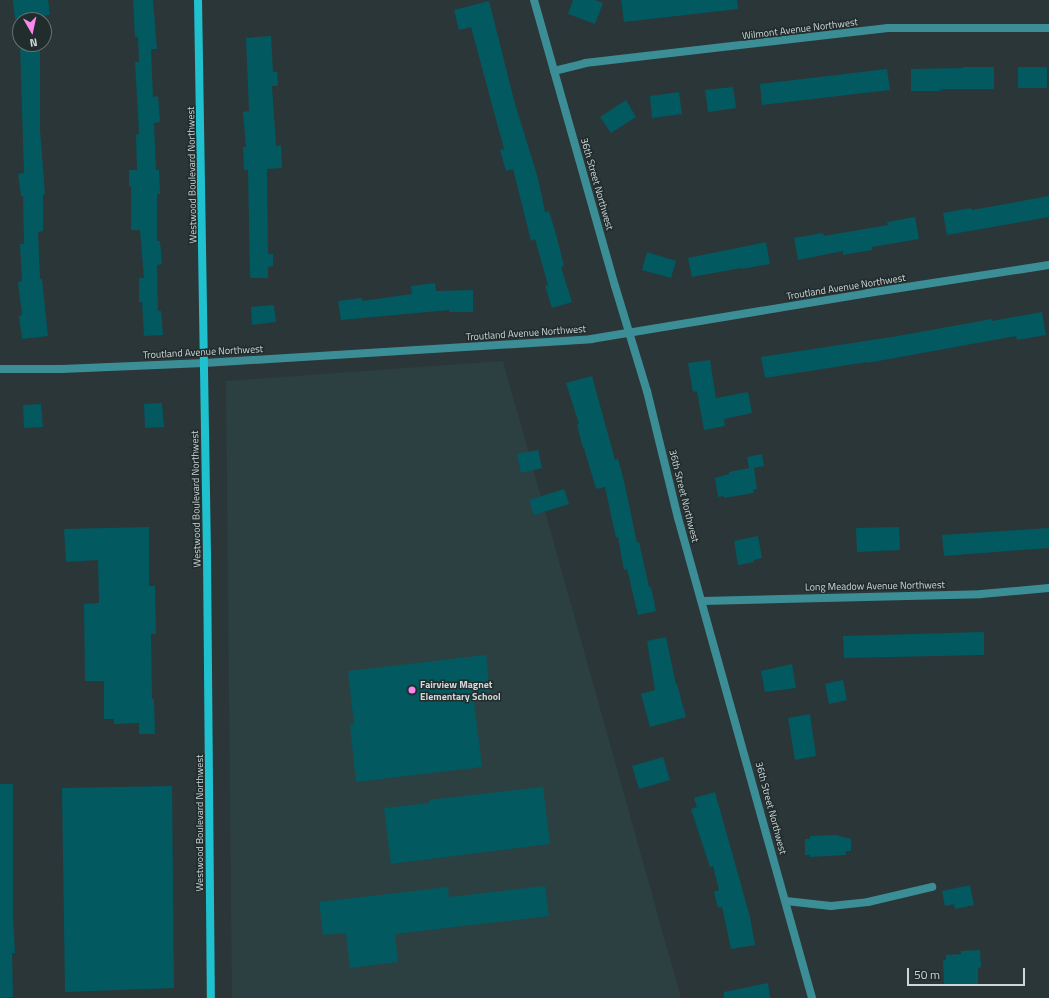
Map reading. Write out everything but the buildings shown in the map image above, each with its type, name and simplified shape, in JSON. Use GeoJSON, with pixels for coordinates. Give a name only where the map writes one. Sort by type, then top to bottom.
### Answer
{"type":"FeatureCollection","features":[{"type":"Feature","properties":{"kind":"street","name":"Westwood Boulevard Northwest"},"geometry":{"type":"LineString","coordinates":[[198,0],[204,363],[211,998]]}},
{"type":"Feature","properties":{"kind":"street","name":"36th Street Northwest"},"geometry":{"type":"LineString","coordinates":[[534,0],[647,391],[678,518],[812,998]]}},
{"type":"Feature","properties":{"kind":"street","name":"Wilmont Avenue Northwest"},"geometry":{"type":"LineString","coordinates":[[554,71],[585,63],[888,28],[1049,28]]}},
{"type":"Feature","properties":{"kind":"street","name":"Troutland Avenue Northwest"},"geometry":{"type":"LineString","coordinates":[[0,369],[62,369],[204,363],[590,339],[860,294],[1049,265]]}},
{"type":"Feature","properties":{"kind":"street","name":"Long Meadow Avenue Northwest"},"geometry":{"type":"LineString","coordinates":[[702,601],[966,594],[1049,588]]}},
{"type":"Feature","properties":{"kind":"street"},"geometry":{"type":"LineString","coordinates":[[786,901],[831,906],[868,902],[932,887]]}},
{"type":"Feature","properties":{"kind":"shaded area","name":"Fairview Magnet Elementary School"},"geometry":{"type":"Polygon","coordinates":[[[503,361],[681,998],[232,998],[226,381],[503,361]]]}},
{"type":"Feature","properties":{"kind":"place","name":"Fairview Magnet Elementary School"},"geometry":{"type":"Point","coordinates":[412,690]}}]}
